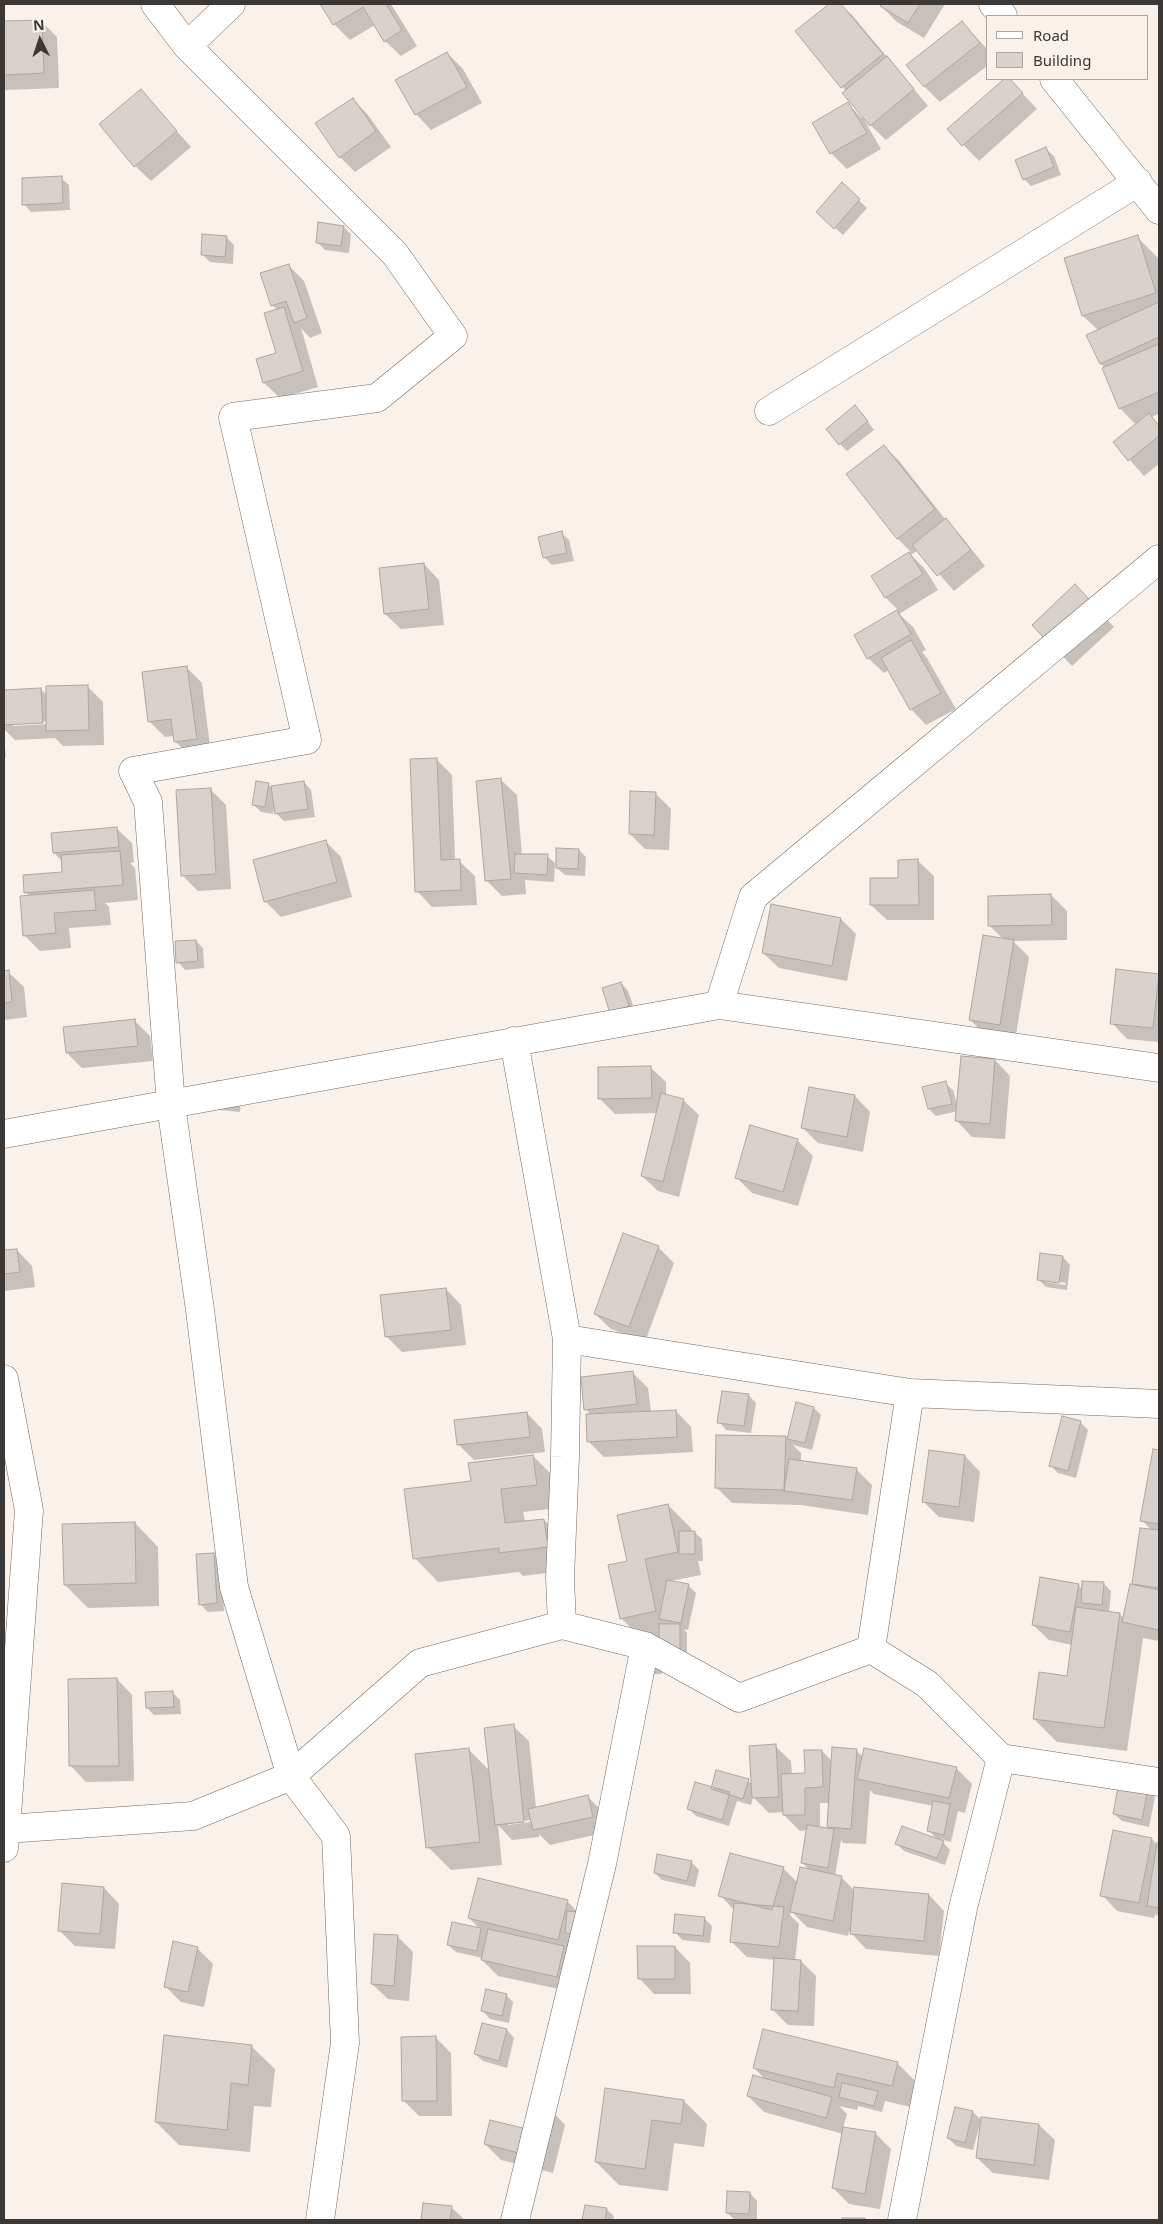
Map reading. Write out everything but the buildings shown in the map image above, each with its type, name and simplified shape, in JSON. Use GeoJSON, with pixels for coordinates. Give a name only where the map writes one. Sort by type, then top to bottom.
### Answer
{"type":"FeatureCollection","features":[{"type":"Feature","properties":{"kind":"street"},"geometry":{"type":"LineString","coordinates":[[155,4],[187,46],[395,254],[453,336],[377,398],[233,417],[307,740],[134,771],[148,802],[171,1105],[200,1310],[234,1587],[291,1776],[336,1836],[345,2043],[320,2220]]}},
{"type":"Feature","properties":{"kind":"street"},"geometry":{"type":"LineString","coordinates":[[187,46],[231,4]]}},
{"type":"Feature","properties":{"kind":"street"},"geometry":{"type":"LineString","coordinates":[[993,4],[1003,15]]}},
{"type":"Feature","properties":{"kind":"street"},"geometry":{"type":"LineString","coordinates":[[1055,80],[1159,210]]}},
{"type":"Feature","properties":{"kind":"street"},"geometry":{"type":"LineString","coordinates":[[769,411],[1138,182]]}},
{"type":"Feature","properties":{"kind":"street"},"geometry":{"type":"LineString","coordinates":[[719,1005],[753,898],[1159,559]]}},
{"type":"Feature","properties":{"kind":"street"},"geometry":{"type":"LineString","coordinates":[[4,1134],[719,1005],[1159,1068]]}},
{"type":"Feature","properties":{"kind":"street"},"geometry":{"type":"LineString","coordinates":[[514,1041],[567,1339],[560,1578],[562,1625]]}},
{"type":"Feature","properties":{"kind":"street"},"geometry":{"type":"LineString","coordinates":[[567,1339],[910,1393],[1159,1404]]}},
{"type":"Feature","properties":{"kind":"street"},"geometry":{"type":"LineString","coordinates":[[4,1379],[29,1510],[5,1838],[192,1816],[291,1776],[420,1663],[562,1625],[646,1646],[739,1698],[870,1649]]}},
{"type":"Feature","properties":{"kind":"street"},"geometry":{"type":"LineString","coordinates":[[870,1649],[910,1393]]}},
{"type":"Feature","properties":{"kind":"street"},"geometry":{"type":"LineString","coordinates":[[515,2220],[602,1864],[646,1646]]}},
{"type":"Feature","properties":{"kind":"street"},"geometry":{"type":"LineString","coordinates":[[870,1649],[927,1684],[1002,1758],[1159,1782]]}},
{"type":"Feature","properties":{"kind":"street"},"geometry":{"type":"LineString","coordinates":[[902,2220],[963,1908],[1002,1758]]}}]}
